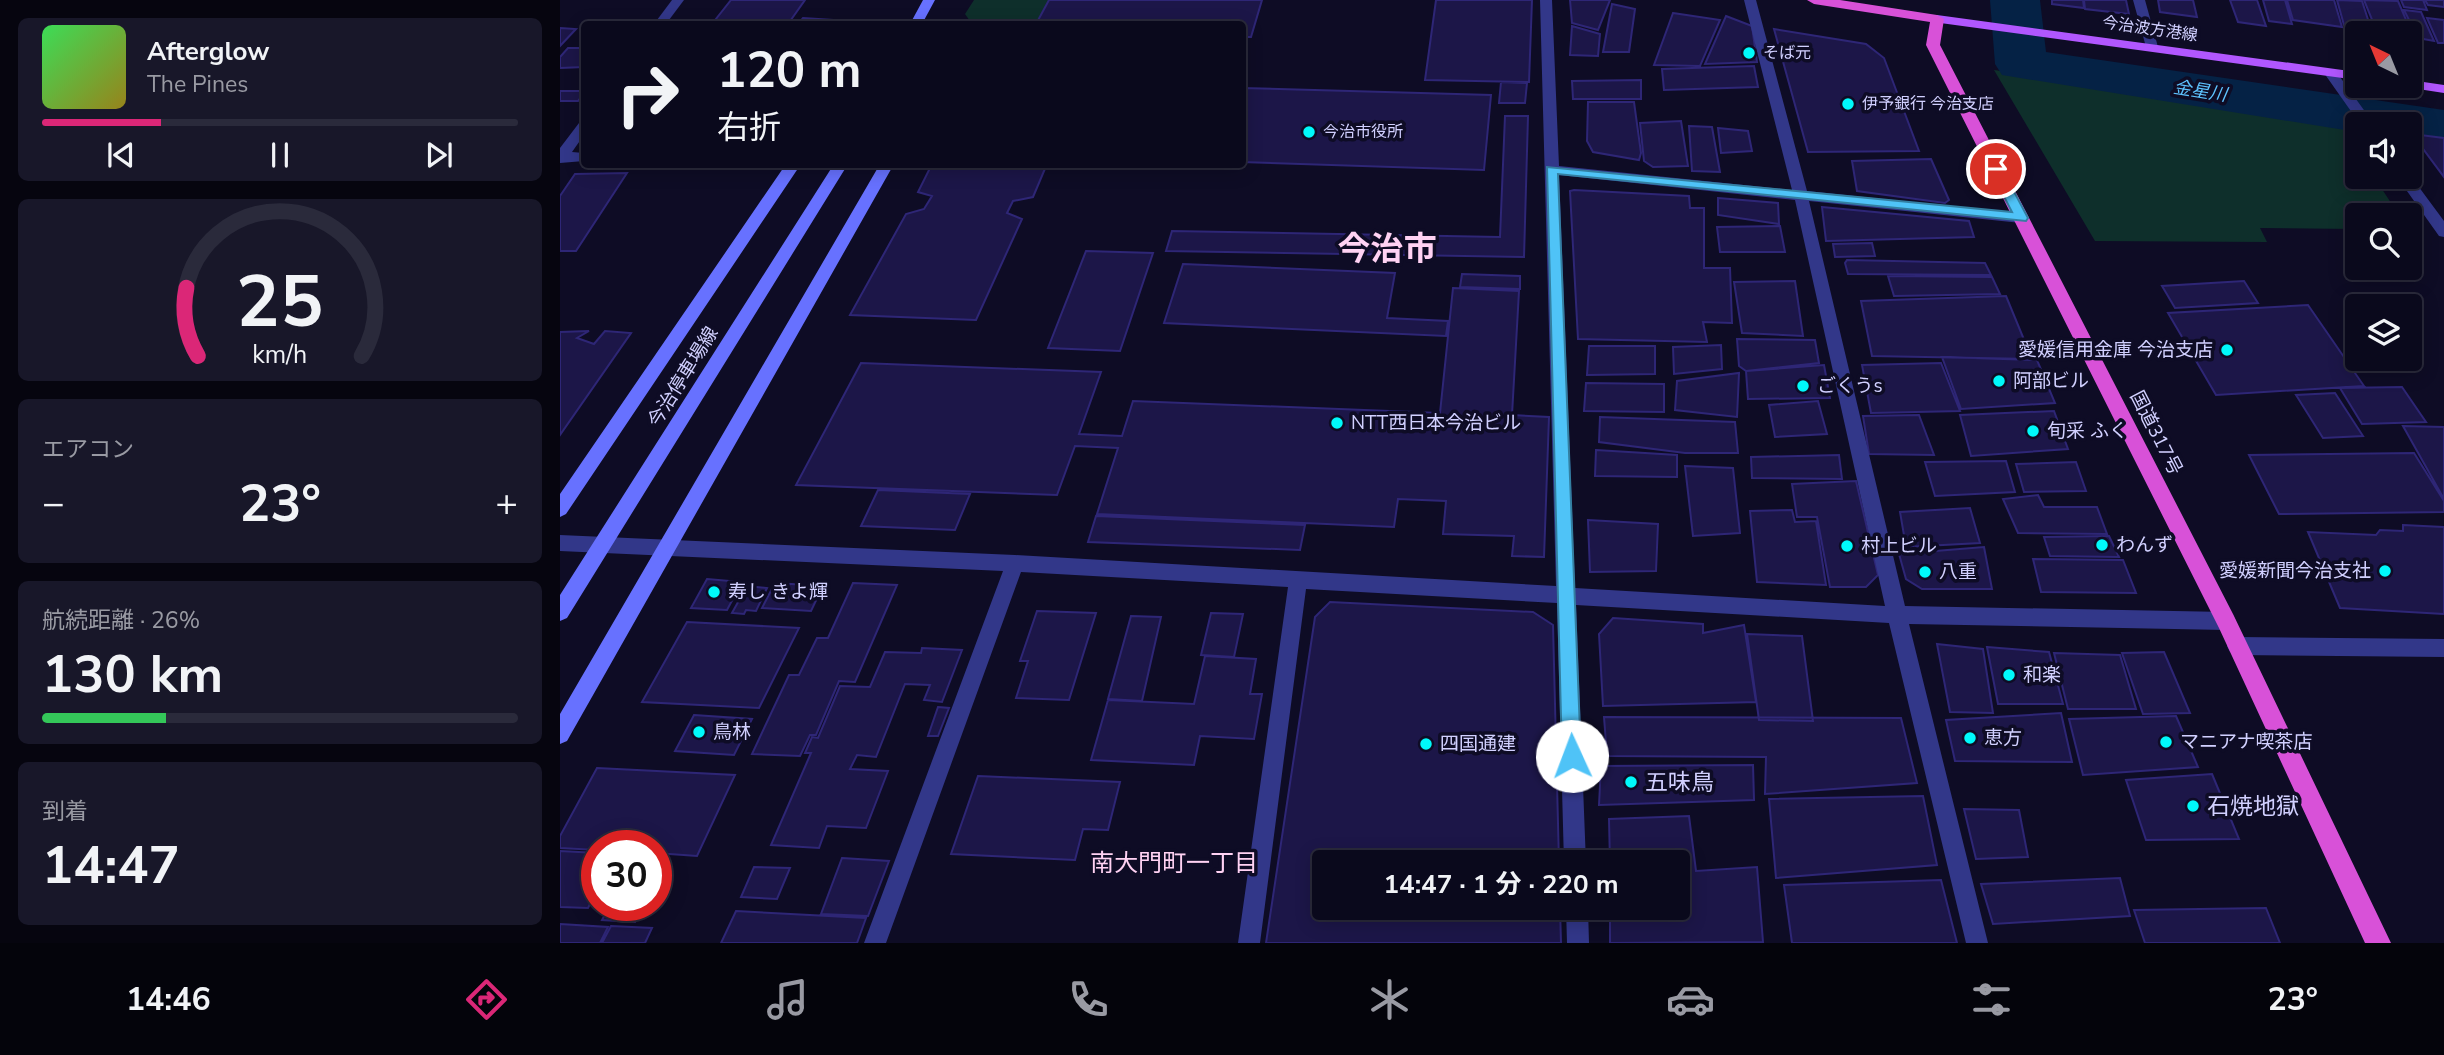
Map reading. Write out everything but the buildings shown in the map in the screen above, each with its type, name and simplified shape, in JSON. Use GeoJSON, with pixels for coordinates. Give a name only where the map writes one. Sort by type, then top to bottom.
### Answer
{"type":"FeatureCollection","features":[{"type":"Feature","properties":{"kind":"highway"},"geometry":{"type":"LineString","coordinates":[[1814,0],[1937,19]]}},
{"type":"Feature","properties":{"kind":"highway","name":"国道317号"},"geometry":{"type":"LineString","coordinates":[[1937,19],[1933,45],[2226,621],[2378,943]]}},
{"type":"Feature","properties":{"kind":"main road"},"geometry":{"type":"LineString","coordinates":[[918,21],[929,0]]}},
{"type":"Feature","properties":{"kind":"main road","name":"今治波方港線"},"geometry":{"type":"LineString","coordinates":[[1937,19],[2345,75]]}},
{"type":"Feature","properties":{"kind":"main road"},"geometry":{"type":"LineString","coordinates":[[2422,86],[2444,89]]}},
{"type":"Feature","properties":{"kind":"main road"},"geometry":{"type":"LineString","coordinates":[[560,509],[791,168]]}},
{"type":"Feature","properties":{"kind":"main road","name":"今治停車場線"},"geometry":{"type":"LineString","coordinates":[[560,612],[838,168]]}},
{"type":"Feature","properties":{"kind":"main road"},"geometry":{"type":"LineString","coordinates":[[560,734],[885,168]]}},
{"type":"Feature","properties":{"kind":"street"},"geometry":{"type":"LineString","coordinates":[[662,21],[678,0]]}},
{"type":"Feature","properties":{"kind":"street"},"geometry":{"type":"LineString","coordinates":[[1546,0],[1575,850]]}},
{"type":"Feature","properties":{"kind":"street"},"geometry":{"type":"LineString","coordinates":[[1750,0],[1801,196],[1897,615],[1977,943]]}},
{"type":"Feature","properties":{"kind":"street"},"geometry":{"type":"LineString","coordinates":[[2139,0],[2151,47]]}},
{"type":"Feature","properties":{"kind":"street"},"geometry":{"type":"LineString","coordinates":[[2330,73],[2358,112]]}},
{"type":"Feature","properties":{"kind":"street"},"geometry":{"type":"LineString","coordinates":[[561,157],[581,130]]}},
{"type":"Feature","properties":{"kind":"street"},"geometry":{"type":"LineString","coordinates":[[561,157],[581,157]]}},
{"type":"Feature","properties":{"kind":"street"},"geometry":{"type":"LineString","coordinates":[[1551,170],[2021,218]]}},
{"type":"Feature","properties":{"kind":"street"},"geometry":{"type":"LineString","coordinates":[[2413,189],[2444,232]]}},
{"type":"Feature","properties":{"kind":"street"},"geometry":{"type":"LineString","coordinates":[[560,543],[1015,563],[1897,615],[2226,621]]}},
{"type":"Feature","properties":{"kind":"street"},"geometry":{"type":"LineString","coordinates":[[874,943],[1015,563]]}},
{"type":"Feature","properties":{"kind":"street"},"geometry":{"type":"LineString","coordinates":[[1250,943],[1298,580]]}},
{"type":"Feature","properties":{"kind":"street"},"geometry":{"type":"LineString","coordinates":[[2237,646],[2444,648]]}},
{"type":"Feature","properties":{"kind":"street"},"geometry":{"type":"LineString","coordinates":[[1577,920],[1578,943]]}},
{"type":"Feature","properties":{"kind":"green space"},"geometry":{"type":"Polygon","coordinates":[[[974,0],[1063,0],[1052,21],[970,21],[965,14],[974,0]]]}},
{"type":"Feature","properties":{"kind":"green space"},"geometry":{"type":"Polygon","coordinates":[[[1994,70],[2337,119],[2345,131],[2345,189],[2382,189],[2391,203],[2345,203],[2345,229],[2260,228],[2267,242],[2095,241],[1994,70]]]}},
{"type":"Feature","properties":{"kind":"waterway","name":"金星川"},"geometry":{"type":"LineString","coordinates":[[2015,0],[2021,64],[2444,128]]}},
{"type":"Feature","properties":{"kind":"place","name":"そば元"},"geometry":{"type":"Point","coordinates":[1749,53]}},
{"type":"Feature","properties":{"kind":"place","name":"伊予銀行 今治支店"},"geometry":{"type":"Point","coordinates":[1848,104]}},
{"type":"Feature","properties":{"kind":"place","name":"今治市役所"},"geometry":{"type":"Point","coordinates":[1309,132]}},
{"type":"Feature","properties":{"kind":"place","name":"愛媛信用金庫 今治支店"},"geometry":{"type":"Point","coordinates":[2227,350]}},
{"type":"Feature","properties":{"kind":"place","name":"阿部ビル"},"geometry":{"type":"Point","coordinates":[1999,381]}},
{"type":"Feature","properties":{"kind":"place","name":"ごくうs"},"geometry":{"type":"Point","coordinates":[1803,386]}},
{"type":"Feature","properties":{"kind":"place","name":"NTT西日本今治ビル"},"geometry":{"type":"Point","coordinates":[1337,423]}},
{"type":"Feature","properties":{"kind":"place","name":"旬采 ふく"},"geometry":{"type":"Point","coordinates":[2033,431]}},
{"type":"Feature","properties":{"kind":"place","name":"わんず"},"geometry":{"type":"Point","coordinates":[2102,545]}},
{"type":"Feature","properties":{"kind":"place","name":"村上ビル"},"geometry":{"type":"Point","coordinates":[1847,546]}},
{"type":"Feature","properties":{"kind":"place","name":"愛媛新聞今治支社"},"geometry":{"type":"Point","coordinates":[2385,571]}},
{"type":"Feature","properties":{"kind":"place","name":"八重"},"geometry":{"type":"Point","coordinates":[1925,572]}},
{"type":"Feature","properties":{"kind":"place","name":"寿し きよ輝"},"geometry":{"type":"Point","coordinates":[714,592]}},
{"type":"Feature","properties":{"kind":"place","name":"和楽"},"geometry":{"type":"Point","coordinates":[2009,675]}},
{"type":"Feature","properties":{"kind":"place","name":"鳥林"},"geometry":{"type":"Point","coordinates":[699,732]}},
{"type":"Feature","properties":{"kind":"place","name":"恵方"},"geometry":{"type":"Point","coordinates":[1970,738]}},
{"type":"Feature","properties":{"kind":"place","name":"マニアナ喫茶店"},"geometry":{"type":"Point","coordinates":[2166,742]}},
{"type":"Feature","properties":{"kind":"place","name":"四国通建"},"geometry":{"type":"Point","coordinates":[1426,744]}},
{"type":"Feature","properties":{"kind":"place","name":"五味鳥"},"geometry":{"type":"Point","coordinates":[1631,782]}},
{"type":"Feature","properties":{"kind":"place","name":"石焼地獄"},"geometry":{"type":"Point","coordinates":[2193,806]}},
{"type":"Feature","properties":{"kind":"district","name":"今治市"},"geometry":{"type":"Point","coordinates":[1387,249]}},
{"type":"Feature","properties":{"kind":"district","name":"南大門町一丁目"},"geometry":{"type":"Point","coordinates":[1174,863]}},
{"type":"Feature","properties":{"kind":"route"},"geometry":{"type":"LineString","coordinates":[[1572,756],[1551,170],[2021,218],[1996,169]]}}]}
